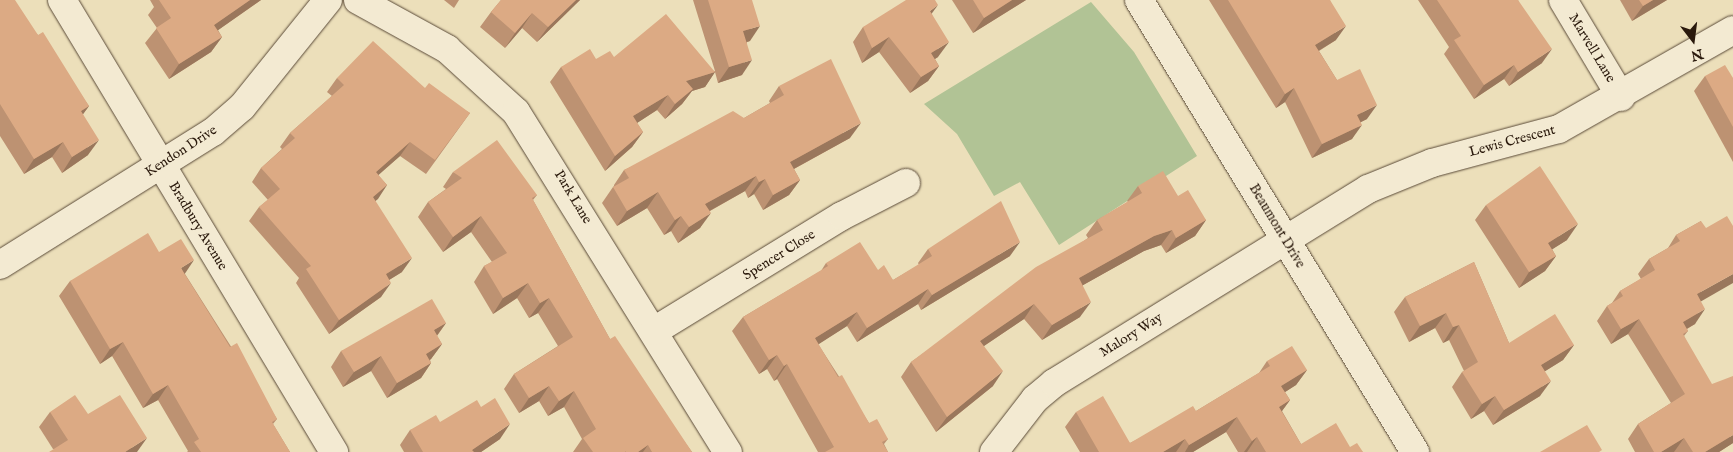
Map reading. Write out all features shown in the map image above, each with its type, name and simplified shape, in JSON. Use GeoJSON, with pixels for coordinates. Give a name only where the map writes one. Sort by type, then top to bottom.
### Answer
{"type":"FeatureCollection","features":[{"type":"Feature","properties":{"kind":"street","name":"Bradbury Avenue"},"geometry":{"type":"LineString","coordinates":[[62,0],[334,452]]}},
{"type":"Feature","properties":{"kind":"street","name":"Kendon Drive"},"geometry":{"type":"LineString","coordinates":[[0,265],[213,132],[242,107],[328,0]]}},
{"type":"Feature","properties":{"kind":"street","name":"Park Lane"},"geometry":{"type":"LineString","coordinates":[[358,0],[447,49],[516,112],[728,452]]}},
{"type":"Feature","properties":{"kind":"street","name":"Beaumont Drive"},"geometry":{"type":"LineString","coordinates":[[1139,0],[1415,452]]}},
{"type":"Feature","properties":{"kind":"street","name":"Marvell Lane"},"geometry":{"type":"LineString","coordinates":[[1563,0],[1621,97]]}},
{"type":"Feature","properties":{"kind":"street","name":"Lewis Crescent"},"geometry":{"type":"LineString","coordinates":[[1286,240],[1400,174],[1559,129],[1621,97],[1733,30]]}},
{"type":"Feature","properties":{"kind":"street","name":"Spencer Close"},"geometry":{"type":"LineString","coordinates":[[654,331],[906,182]]}},
{"type":"Feature","properties":{"kind":"street","name":"Malory Way"},"geometry":{"type":"LineString","coordinates":[[994,452],[1034,399],[1054,383],[1286,240]]}},
{"type":"Feature","properties":{"kind":"green space"},"geometry":{"type":"Polygon","coordinates":[[[1091,2],[1134,52],[1197,156],[1059,245],[1020,182],[994,196],[957,134],[924,104],[1091,2]]]}},
{"type":"Feature","properties":{"kind":"building"},"geometry":{"type":"Polygon","coordinates":[[[0,0],[15,0],[38,35],[43,32],[89,106],[81,111],[99,140],[72,157],[63,142],[34,159],[0,104],[0,0]]]}},
{"type":"Feature","properties":{"kind":"building"},"geometry":{"type":"Polygon","coordinates":[[[159,0],[250,0],[214,25],[222,37],[179,64],[156,28],[171,18],[159,0]]]}},
{"type":"Feature","properties":{"kind":"building"},"geometry":{"type":"Polygon","coordinates":[[[501,0],[576,0],[548,27],[532,13],[515,33],[491,12],[501,0]]]}},
{"type":"Feature","properties":{"kind":"building"},"geometry":{"type":"Polygon","coordinates":[[[708,0],[752,0],[760,26],[743,31],[752,60],[729,67],[708,0]]]}},
{"type":"Feature","properties":{"kind":"building"},"geometry":{"type":"Polygon","coordinates":[[[906,0],[935,0],[938,5],[930,11],[949,42],[931,53],[939,66],[921,77],[889,37],[872,48],[863,27],[906,0]]]}},
{"type":"Feature","properties":{"kind":"building"},"geometry":{"type":"Polygon","coordinates":[[[973,0],[1012,0],[984,18],[973,0]]]}},
{"type":"Feature","properties":{"kind":"building"},"geometry":{"type":"Polygon","coordinates":[[[1228,0],[1330,0],[1346,26],[1315,45],[1337,80],[1360,69],[1377,105],[1357,115],[1362,125],[1322,144],[1294,88],[1285,94],[1228,0]]]}},
{"type":"Feature","properties":{"kind":"building"},"geometry":{"type":"Polygon","coordinates":[[[1437,0],[1518,0],[1552,49],[1518,72],[1514,65],[1484,85],[1454,40],[1461,36],[1437,0]]]}},
{"type":"Feature","properties":{"kind":"building"},"geometry":{"type":"Polygon","coordinates":[[[1639,0],[1653,0],[1643,6],[1639,0]]]}},
{"type":"Feature","properties":{"kind":"building"},"geometry":{"type":"Polygon","coordinates":[[[666,14],[715,72],[686,81],[693,89],[675,104],[668,95],[633,116],[643,132],[615,156],[561,67],[590,49],[596,59],[610,51],[614,57],[666,14]]]}},
{"type":"Feature","properties":{"kind":"building"},"geometry":{"type":"Polygon","coordinates":[[[373,41],[425,88],[429,83],[470,113],[435,160],[410,142],[376,172],[387,185],[373,197],[412,258],[386,274],[391,283],[339,320],[306,269],[311,266],[259,207],[280,189],[261,168],[295,138],[290,133],[344,85],[337,78],[373,41]]]}},
{"type":"Feature","properties":{"kind":"building"},"geometry":{"type":"Polygon","coordinates":[[[831,59],[861,123],[790,162],[800,180],[773,195],[765,179],[759,182],[756,176],[705,204],[711,213],[689,227],[681,216],[675,220],[658,192],[627,211],[613,187],[629,178],[624,170],[733,111],[744,118],[784,95],[779,86],[831,59]]]}},
{"type":"Feature","properties":{"kind":"building"},"geometry":{"type":"Polygon","coordinates":[[[1725,65],[1733,78],[1733,127],[1705,76],[1725,65]]]}},
{"type":"Feature","properties":{"kind":"building"},"geometry":{"type":"Polygon","coordinates":[[[497,140],[537,195],[532,198],[610,339],[615,336],[692,452],[652,452],[648,445],[638,452],[593,452],[583,438],[596,429],[574,391],[559,401],[549,386],[529,398],[514,374],[573,337],[549,298],[540,303],[528,283],[503,298],[484,266],[507,253],[481,216],[453,237],[428,202],[462,178],[453,172],[497,140]]]}},
{"type":"Feature","properties":{"kind":"building"},"geometry":{"type":"Polygon","coordinates":[[[1540,166],[1578,224],[1548,243],[1556,256],[1529,272],[1486,205],[1540,166]]]}},
{"type":"Feature","properties":{"kind":"building"},"geometry":{"type":"Polygon","coordinates":[[[1163,171],[1178,196],[1188,190],[1206,220],[1176,238],[1172,230],[1154,236],[1079,278],[1091,302],[1052,325],[1034,304],[980,341],[1003,371],[947,417],[911,362],[1036,267],[1103,230],[1097,220],[1142,193],[1138,186],[1163,171]]]}},
{"type":"Feature","properties":{"kind":"building"},"geometry":{"type":"Polygon","coordinates":[[[1001,201],[1020,242],[932,295],[928,289],[867,328],[857,312],[815,338],[838,377],[842,375],[869,423],[877,419],[888,439],[882,442],[888,452],[825,452],[834,447],[787,364],[784,366],[777,355],[769,360],[743,317],[828,266],[826,263],[860,242],[878,270],[884,265],[893,280],[932,256],[928,249],[1001,201]]]}},
{"type":"Feature","properties":{"kind":"building"},"geometry":{"type":"Polygon","coordinates":[[[1727,216],[1733,226],[1733,274],[1697,294],[1705,309],[1683,322],[1688,331],[1683,334],[1712,384],[1733,376],[1733,435],[1705,452],[1693,452],[1684,438],[1661,452],[1654,452],[1638,424],[1685,394],[1639,319],[1621,329],[1607,306],[1623,296],[1620,291],[1655,270],[1649,259],[1680,241],[1676,235],[1701,221],[1706,228],[1727,216]]]}},
{"type":"Feature","properties":{"kind":"building"},"geometry":{"type":"Polygon","coordinates":[[[148,233],[159,252],[181,239],[194,260],[181,268],[230,347],[237,343],[277,419],[272,422],[290,452],[201,452],[194,442],[199,439],[168,385],[153,394],[123,342],[110,349],[70,281],[148,233]]]}},
{"type":"Feature","properties":{"kind":"building"},"geometry":{"type":"Polygon","coordinates":[[[1474,262],[1509,343],[1555,314],[1574,345],[1541,365],[1551,381],[1504,410],[1495,396],[1482,404],[1462,372],[1478,362],[1459,325],[1453,327],[1446,313],[1420,326],[1405,297],[1474,262]]]}},
{"type":"Feature","properties":{"kind":"building"},"geometry":{"type":"Polygon","coordinates":[[[432,299],[446,323],[434,330],[442,344],[426,354],[431,363],[397,383],[381,356],[354,372],[341,351],[432,299]]]}},
{"type":"Feature","properties":{"kind":"building"},"geometry":{"type":"Polygon","coordinates":[[[1292,346],[1307,370],[1281,386],[1290,400],[1279,407],[1301,444],[1336,423],[1350,447],[1357,443],[1363,452],[1266,452],[1257,437],[1252,441],[1237,417],[1189,445],[1185,439],[1163,452],[1099,452],[1076,412],[1103,396],[1130,443],[1193,406],[1196,411],[1270,366],[1267,361],[1292,346]]]}},
{"type":"Feature","properties":{"kind":"building"},"geometry":{"type":"Polygon","coordinates":[[[75,395],[88,414],[120,395],[147,438],[125,452],[49,452],[68,440],[50,412],[75,395]]]}},
{"type":"Feature","properties":{"kind":"building"},"geometry":{"type":"Polygon","coordinates":[[[495,398],[510,424],[472,450],[474,452],[423,452],[410,430],[436,415],[440,422],[477,400],[481,407],[495,398]]]}},
{"type":"Feature","properties":{"kind":"building"},"geometry":{"type":"Polygon","coordinates":[[[1587,425],[1602,450],[1599,452],[1540,452],[1587,425]]]}}]}
